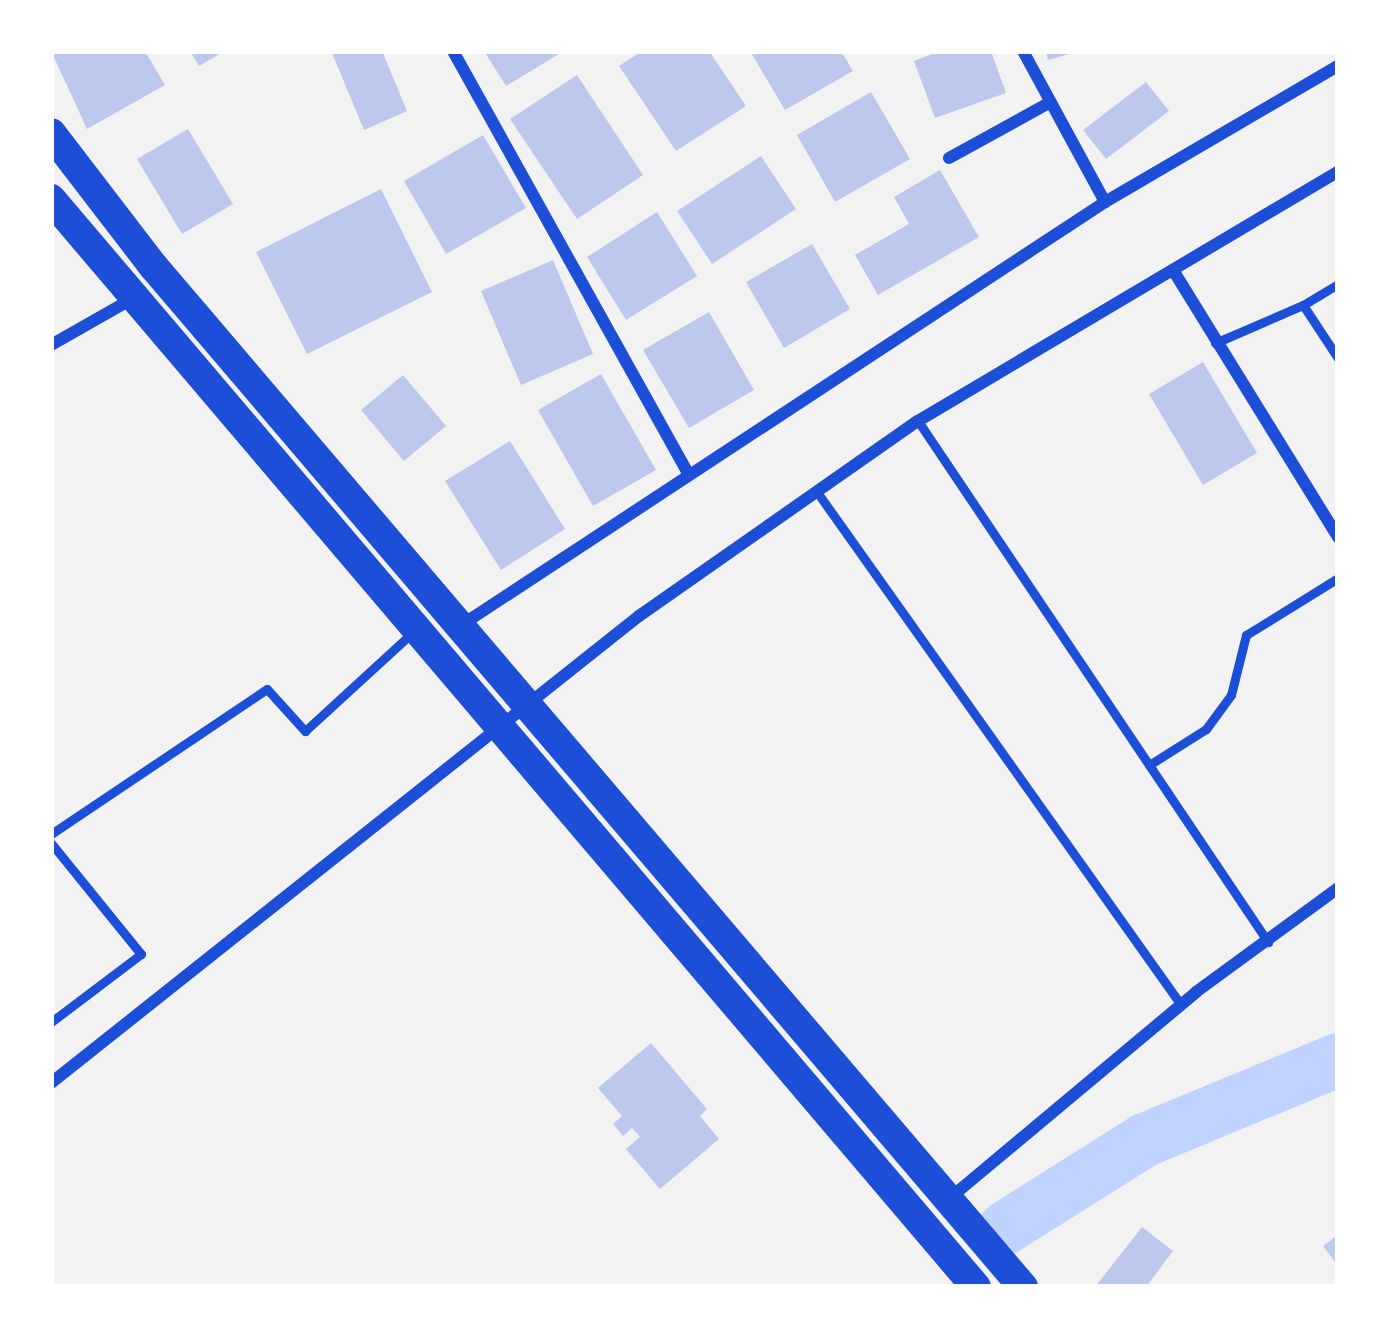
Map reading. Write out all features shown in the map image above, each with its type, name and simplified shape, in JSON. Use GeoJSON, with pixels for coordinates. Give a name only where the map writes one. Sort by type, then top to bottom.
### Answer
{"type":"FeatureCollection","features":[{"type":"Feature","properties":{"kind":"highway"},"geometry":{"type":"LineString","coordinates":[[51,133],[154,267],[1023,1287]]}},
{"type":"Feature","properties":{"kind":"highway"},"geometry":{"type":"LineString","coordinates":[[51,199],[976,1287]]}},
{"type":"Feature","properties":{"kind":"highway"},"geometry":{"type":"LineString","coordinates":[[747,1019],[776,998]]}},
{"type":"Feature","properties":{"kind":"highway"},"geometry":{"type":"LineString","coordinates":[[850,1139],[879,1118]]}},
{"type":"Feature","properties":{"kind":"street"},"geometry":{"type":"LineString","coordinates":[[453,51],[687,471]]}},
{"type":"Feature","properties":{"kind":"street"},"geometry":{"type":"LineString","coordinates":[[1023,51],[1105,202]]}},
{"type":"Feature","properties":{"kind":"street"},"geometry":{"type":"LineString","coordinates":[[460,626],[687,471],[1105,202],[1338,66]]}},
{"type":"Feature","properties":{"kind":"street"},"geometry":{"type":"LineString","coordinates":[[949,158],[1051,102]]}},
{"type":"Feature","properties":{"kind":"street"},"geometry":{"type":"LineString","coordinates":[[51,1083],[524,704],[817,492],[918,421],[1338,172]]}},
{"type":"Feature","properties":{"kind":"street"},"geometry":{"type":"LineString","coordinates":[[1173,270],[1338,537]]}},
{"type":"Feature","properties":{"kind":"street"},"geometry":{"type":"LineString","coordinates":[[51,345],[133,298]]}},
{"type":"Feature","properties":{"kind":"street"},"geometry":{"type":"LineString","coordinates":[[949,1199],[1181,1005],[1338,888]]}},
{"type":"Feature","properties":{"kind":"lane"},"geometry":{"type":"LineString","coordinates":[[1215,343],[1303,305],[1338,284]]}},
{"type":"Feature","properties":{"kind":"lane"},"geometry":{"type":"LineString","coordinates":[[1303,305],[1338,358]]}},
{"type":"Feature","properties":{"kind":"lane"},"geometry":{"type":"LineString","coordinates":[[918,421],[1268,941]]}},
{"type":"Feature","properties":{"kind":"lane"},"geometry":{"type":"LineString","coordinates":[[817,492],[1181,1005]]}},
{"type":"Feature","properties":{"kind":"lane"},"geometry":{"type":"LineString","coordinates":[[1149,765],[1206,729],[1232,695],[1246,634],[1338,578]]}},
{"type":"Feature","properties":{"kind":"lane"},"geometry":{"type":"LineString","coordinates":[[51,1022],[141,954],[51,839],[267,688],[305,730],[415,630]]}},
{"type":"Feature","properties":{"kind":"building"},"geometry":{"type":"Polygon","coordinates":[[[51,51],[145,51],[165,85],[87,129],[51,51]]]}},
{"type":"Feature","properties":{"kind":"building"},"geometry":{"type":"Polygon","coordinates":[[[190,51],[225,51],[199,66],[190,51]]]}},
{"type":"Feature","properties":{"kind":"building"},"geometry":{"type":"Polygon","coordinates":[[[382,51],[407,111],[364,130],[332,53],[382,51]]]}},
{"type":"Feature","properties":{"kind":"building"},"geometry":{"type":"Polygon","coordinates":[[[484,51],[564,51],[506,86],[484,51]]]}},
{"type":"Feature","properties":{"kind":"building"},"geometry":{"type":"Polygon","coordinates":[[[642,51],[709,51],[746,106],[676,151],[619,66],[642,51]]]}},
{"type":"Feature","properties":{"kind":"building"},"geometry":{"type":"Polygon","coordinates":[[[750,51],[841,51],[853,71],[785,110],[750,51]]]}},
{"type":"Feature","properties":{"kind":"building"},"geometry":{"type":"Polygon","coordinates":[[[940,51],[991,51],[1006,93],[935,118],[914,61],[940,51]]]}},
{"type":"Feature","properties":{"kind":"building"},"geometry":{"type":"Polygon","coordinates":[[[1046,51],[1076,51],[1076,52],[1048,60],[1046,51]]]}},
{"type":"Feature","properties":{"kind":"building"},"geometry":{"type":"Polygon","coordinates":[[[577,75],[643,175],[577,219],[510,119],[577,75]]]}},
{"type":"Feature","properties":{"kind":"building"},"geometry":{"type":"Polygon","coordinates":[[[1146,82],[1169,111],[1106,159],[1083,130],[1146,82]]]}},
{"type":"Feature","properties":{"kind":"building"},"geometry":{"type":"Polygon","coordinates":[[[871,92],[910,159],[835,202],[797,135],[871,92]]]}},
{"type":"Feature","properties":{"kind":"building"},"geometry":{"type":"Polygon","coordinates":[[[188,129],[233,204],[182,234],[137,159],[188,129]]]}},
{"type":"Feature","properties":{"kind":"building"},"geometry":{"type":"Polygon","coordinates":[[[483,135],[526,208],[446,254],[404,181],[483,135]]]}},
{"type":"Feature","properties":{"kind":"building"},"geometry":{"type":"Polygon","coordinates":[[[761,156],[796,209],[712,264],[677,211],[761,156]]]}},
{"type":"Feature","properties":{"kind":"building"},"geometry":{"type":"Polygon","coordinates":[[[940,170],[979,237],[878,295],[855,255],[909,224],[894,197],[940,170]]]}},
{"type":"Feature","properties":{"kind":"building"},"geometry":{"type":"Polygon","coordinates":[[[381,189],[432,292],[307,354],[256,252],[381,189]]]}},
{"type":"Feature","properties":{"kind":"building"},"geometry":{"type":"Polygon","coordinates":[[[657,212],[697,276],[626,320],[587,257],[657,212]]]}},
{"type":"Feature","properties":{"kind":"building"},"geometry":{"type":"Polygon","coordinates":[[[812,244],[850,309],[784,348],[746,282],[812,244]]]}},
{"type":"Feature","properties":{"kind":"building"},"geometry":{"type":"Polygon","coordinates":[[[553,260],[593,354],[521,385],[481,291],[553,260]]]}},
{"type":"Feature","properties":{"kind":"building"},"geometry":{"type":"Polygon","coordinates":[[[709,312],[754,390],[689,428],[643,350],[709,312]]]}},
{"type":"Feature","properties":{"kind":"building"},"geometry":{"type":"Polygon","coordinates":[[[1203,362],[1257,453],[1203,485],[1149,394],[1203,362]]]}},
{"type":"Feature","properties":{"kind":"building"},"geometry":{"type":"Polygon","coordinates":[[[601,374],[656,470],[593,506],[538,410],[601,374]]]}},
{"type":"Feature","properties":{"kind":"building"},"geometry":{"type":"Polygon","coordinates":[[[403,375],[446,426],[404,461],[361,410],[403,375]]]}},
{"type":"Feature","properties":{"kind":"building"},"geometry":{"type":"Polygon","coordinates":[[[510,441],[565,529],[501,570],[445,481],[510,441]]]}},
{"type":"Feature","properties":{"kind":"building"},"geometry":{"type":"Polygon","coordinates":[[[651,1043],[707,1109],[700,1116],[719,1139],[660,1189],[626,1149],[640,1137],[632,1128],[623,1136],[613,1124],[622,1116],[598,1088],[651,1043]]]}},
{"type":"Feature","properties":{"kind":"building"},"geometry":{"type":"Polygon","coordinates":[[[1142,1227],[1173,1251],[1146,1287],[1095,1287],[1142,1227]]]}},
{"type":"Feature","properties":{"kind":"building"},"geometry":{"type":"Polygon","coordinates":[[[1338,1235],[1338,1266],[1323,1246],[1338,1235]]]}},
{"type":"Feature","properties":{"kind":"waterway"},"geometry":{"type":"LineString","coordinates":[[1005,1228],[1145,1140],[1338,1060]]}}]}
